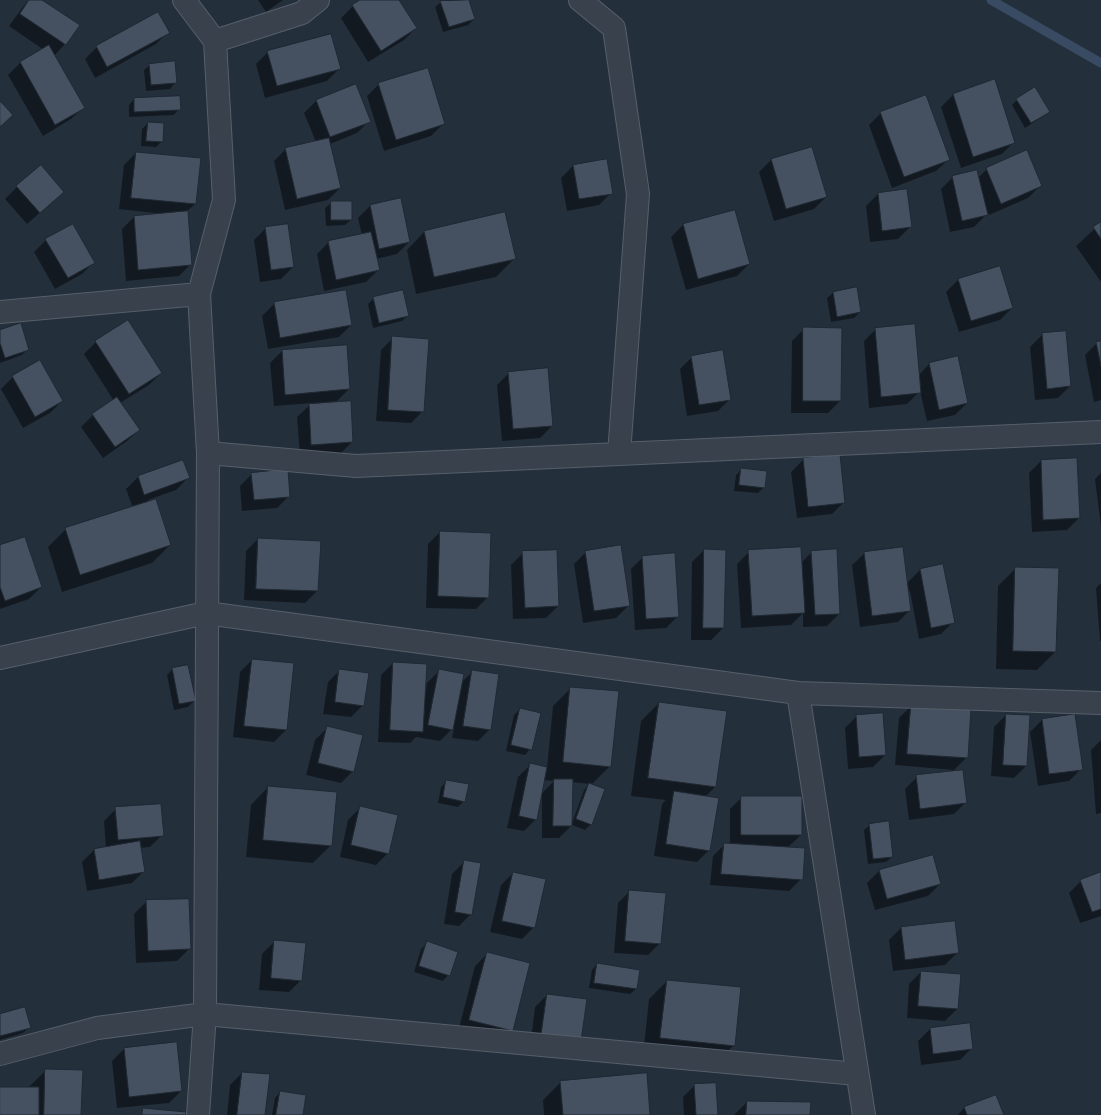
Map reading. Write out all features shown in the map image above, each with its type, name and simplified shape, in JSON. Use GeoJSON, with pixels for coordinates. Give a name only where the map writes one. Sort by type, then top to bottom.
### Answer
{"type":"FeatureCollection","features":[{"type":"Feature","properties":{"kind":"street"},"geometry":{"type":"LineString","coordinates":[[184,0],[214,41],[224,200],[199,294],[208,453],[205,1014],[198,1115]]}},
{"type":"Feature","properties":{"kind":"street"},"geometry":{"type":"LineString","coordinates":[[214,41],[302,13],[318,0]]}},
{"type":"Feature","properties":{"kind":"street"},"geometry":{"type":"LineString","coordinates":[[580,0],[614,28],[638,194],[619,454]]}},
{"type":"Feature","properties":{"kind":"street"},"geometry":{"type":"LineString","coordinates":[[0,312],[199,294]]}},
{"type":"Feature","properties":{"kind":"street"},"geometry":{"type":"LineString","coordinates":[[208,453],[356,466],[1101,432]]}},
{"type":"Feature","properties":{"kind":"street"},"geometry":{"type":"LineString","coordinates":[[0,658],[206,613],[798,693],[1101,703]]}},
{"type":"Feature","properties":{"kind":"street"},"geometry":{"type":"LineString","coordinates":[[798,693],[864,1115]]}},
{"type":"Feature","properties":{"kind":"street"},"geometry":{"type":"LineString","coordinates":[[0,1054],[97,1028],[205,1014],[857,1074]]}},
{"type":"Feature","properties":{"kind":"building"},"geometry":{"type":"Polygon","coordinates":[[[29,0],[42,0],[80,25],[66,45],[20,14],[29,0]]]}},
{"type":"Feature","properties":{"kind":"building"},"geometry":{"type":"Polygon","coordinates":[[[360,0],[399,0],[417,28],[381,51],[352,5],[360,0]]]}},
{"type":"Feature","properties":{"kind":"building"},"geometry":{"type":"Polygon","coordinates":[[[469,0],[475,19],[449,27],[440,1],[469,0]]]}},
{"type":"Feature","properties":{"kind":"building"},"geometry":{"type":"Polygon","coordinates":[[[158,12],[170,33],[107,67],[96,46],[158,12]]]}},
{"type":"Feature","properties":{"kind":"building"},"geometry":{"type":"Polygon","coordinates":[[[331,34],[341,69],[277,86],[267,51],[331,34]]]}},
{"type":"Feature","properties":{"kind":"building"},"geometry":{"type":"Polygon","coordinates":[[[49,45],[85,108],[55,125],[20,62],[49,45]]]}},
{"type":"Feature","properties":{"kind":"building"},"geometry":{"type":"Polygon","coordinates":[[[175,61],[177,83],[151,85],[149,64],[175,61]]]}},
{"type":"Feature","properties":{"kind":"building"},"geometry":{"type":"Polygon","coordinates":[[[428,68],[445,124],[396,140],[378,83],[428,68]]]}},
{"type":"Feature","properties":{"kind":"building"},"geometry":{"type":"Polygon","coordinates":[[[995,79],[1015,143],[973,157],[953,94],[995,79]]]}},
{"type":"Feature","properties":{"kind":"building"},"geometry":{"type":"Polygon","coordinates":[[[356,84],[371,122],[330,137],[316,100],[356,84]]]}},
{"type":"Feature","properties":{"kind":"building"},"geometry":{"type":"Polygon","coordinates":[[[1035,87],[1050,112],[1031,123],[1016,99],[1035,87]]]}},
{"type":"Feature","properties":{"kind":"building"},"geometry":{"type":"Polygon","coordinates":[[[926,95],[950,160],[904,177],[880,112],[926,95]]]}},
{"type":"Feature","properties":{"kind":"building"},"geometry":{"type":"Polygon","coordinates":[[[180,96],[181,110],[134,112],[134,98],[180,96]]]}},
{"type":"Feature","properties":{"kind":"building"},"geometry":{"type":"Polygon","coordinates":[[[0,101],[13,115],[0,127],[0,101]]]}},
{"type":"Feature","properties":{"kind":"building"},"geometry":{"type":"Polygon","coordinates":[[[148,122],[164,123],[163,142],[146,141],[148,122]]]}},
{"type":"Feature","properties":{"kind":"building"},"geometry":{"type":"Polygon","coordinates":[[[329,138],[341,188],[297,199],[285,148],[329,138]]]}},
{"type":"Feature","properties":{"kind":"building"},"geometry":{"type":"Polygon","coordinates":[[[812,147],[827,197],[786,209],[771,159],[812,147]]]}},
{"type":"Feature","properties":{"kind":"building"},"geometry":{"type":"Polygon","coordinates":[[[1027,150],[1042,186],[1001,204],[986,168],[1027,150]]]}},
{"type":"Feature","properties":{"kind":"building"},"geometry":{"type":"Polygon","coordinates":[[[136,152],[201,158],[196,204],[131,198],[136,152]]]}},
{"type":"Feature","properties":{"kind":"building"},"geometry":{"type":"Polygon","coordinates":[[[607,159],[613,194],[579,199],[573,165],[607,159]]]}},
{"type":"Feature","properties":{"kind":"building"},"geometry":{"type":"Polygon","coordinates":[[[41,165],[64,192],[40,213],[16,186],[41,165]]]}},
{"type":"Feature","properties":{"kind":"building"},"geometry":{"type":"Polygon","coordinates":[[[977,170],[988,215],[962,221],[952,176],[977,170]]]}},
{"type":"Feature","properties":{"kind":"building"},"geometry":{"type":"Polygon","coordinates":[[[907,189],[912,227],[882,231],[878,193],[907,189]]]}},
{"type":"Feature","properties":{"kind":"building"},"geometry":{"type":"Polygon","coordinates":[[[401,198],[410,242],[379,249],[370,205],[401,198]]]}},
{"type":"Feature","properties":{"kind":"building"},"geometry":{"type":"Polygon","coordinates":[[[331,201],[352,201],[352,220],[331,220],[331,201]]]}},
{"type":"Feature","properties":{"kind":"building"},"geometry":{"type":"Polygon","coordinates":[[[735,210],[750,264],[698,279],[683,224],[735,210]]]}},
{"type":"Feature","properties":{"kind":"building"},"geometry":{"type":"Polygon","coordinates":[[[188,211],[192,265],[138,270],[134,216],[188,211]]]}},
{"type":"Feature","properties":{"kind":"building"},"geometry":{"type":"Polygon","coordinates":[[[505,212],[516,259],[434,277],[424,231],[505,212]]]}},
{"type":"Feature","properties":{"kind":"building"},"geometry":{"type":"Polygon","coordinates":[[[1101,222],[1101,239],[1093,227],[1101,222]]]}},
{"type":"Feature","properties":{"kind":"building"},"geometry":{"type":"Polygon","coordinates":[[[73,224],[95,263],[68,278],[45,239],[73,224]]]}},
{"type":"Feature","properties":{"kind":"building"},"geometry":{"type":"Polygon","coordinates":[[[288,224],[294,267],[271,270],[265,227],[288,224]]]}},
{"type":"Feature","properties":{"kind":"building"},"geometry":{"type":"Polygon","coordinates":[[[371,232],[380,270],[336,280],[328,241],[371,232]]]}},
{"type":"Feature","properties":{"kind":"building"},"geometry":{"type":"Polygon","coordinates":[[[1000,266],[1013,308],[971,321],[958,279],[1000,266]]]}},
{"type":"Feature","properties":{"kind":"building"},"geometry":{"type":"Polygon","coordinates":[[[857,287],[861,312],[837,317],[833,292],[857,287]]]}},
{"type":"Feature","properties":{"kind":"building"},"geometry":{"type":"Polygon","coordinates":[[[346,290],[352,325],[280,338],[274,302],[346,290]]]}},
{"type":"Feature","properties":{"kind":"building"},"geometry":{"type":"Polygon","coordinates":[[[403,290],[409,316],[379,323],[373,297],[403,290]]]}},
{"type":"Feature","properties":{"kind":"building"},"geometry":{"type":"Polygon","coordinates":[[[128,320],[162,373],[129,394],[95,341],[128,320]]]}},
{"type":"Feature","properties":{"kind":"building"},"geometry":{"type":"Polygon","coordinates":[[[21,323],[29,350],[5,358],[0,343],[0,330],[21,323]]]}},
{"type":"Feature","properties":{"kind":"building"},"geometry":{"type":"Polygon","coordinates":[[[915,324],[921,393],[881,397],[875,328],[915,324]]]}},
{"type":"Feature","properties":{"kind":"building"},"geometry":{"type":"Polygon","coordinates":[[[803,327],[842,328],[841,401],[803,401],[803,327]]]}},
{"type":"Feature","properties":{"kind":"building"},"geometry":{"type":"Polygon","coordinates":[[[1066,331],[1071,386],[1047,389],[1042,333],[1066,331]]]}},
{"type":"Feature","properties":{"kind":"building"},"geometry":{"type":"Polygon","coordinates":[[[392,336],[429,339],[424,412],[388,410],[392,336]]]}},
{"type":"Feature","properties":{"kind":"building"},"geometry":{"type":"Polygon","coordinates":[[[1101,341],[1101,366],[1096,342],[1101,341]]]}},
{"type":"Feature","properties":{"kind":"building"},"geometry":{"type":"Polygon","coordinates":[[[347,345],[350,389],[285,395],[282,350],[347,345]]]}},
{"type":"Feature","properties":{"kind":"building"},"geometry":{"type":"Polygon","coordinates":[[[723,350],[731,400],[699,405],[691,356],[723,350]]]}},
{"type":"Feature","properties":{"kind":"building"},"geometry":{"type":"Polygon","coordinates":[[[958,356],[968,403],[939,410],[929,363],[958,356]]]}},
{"type":"Feature","properties":{"kind":"building"},"geometry":{"type":"Polygon","coordinates":[[[40,360],[63,401],[35,417],[12,376],[40,360]]]}},
{"type":"Feature","properties":{"kind":"building"},"geometry":{"type":"Polygon","coordinates":[[[548,368],[553,426],[513,429],[508,372],[548,368]]]}},
{"type":"Feature","properties":{"kind":"building"},"geometry":{"type":"Polygon","coordinates":[[[117,397],[140,430],[115,447],[92,414],[117,397]]]}},
{"type":"Feature","properties":{"kind":"building"},"geometry":{"type":"Polygon","coordinates":[[[351,401],[353,442],[311,445],[309,404],[351,401]]]}},
{"type":"Feature","properties":{"kind":"building"},"geometry":{"type":"Polygon","coordinates":[[[840,454],[845,503],[808,507],[803,458],[840,454]]]}},
{"type":"Feature","properties":{"kind":"building"},"geometry":{"type":"Polygon","coordinates":[[[1077,458],[1080,518],[1043,520],[1041,460],[1077,458]]]}},
{"type":"Feature","properties":{"kind":"building"},"geometry":{"type":"Polygon","coordinates":[[[183,460],[190,478],[144,495],[138,476],[183,460]]]}},
{"type":"Feature","properties":{"kind":"building"},"geometry":{"type":"Polygon","coordinates":[[[741,468],[767,471],[765,488],[739,485],[741,468]]]}},
{"type":"Feature","properties":{"kind":"building"},"geometry":{"type":"Polygon","coordinates":[[[288,469],[290,497],[254,500],[251,473],[288,469]]]}},
{"type":"Feature","properties":{"kind":"building"},"geometry":{"type":"Polygon","coordinates":[[[156,499],[171,545],[80,575],[65,528],[156,499]]]}},
{"type":"Feature","properties":{"kind":"building"},"geometry":{"type":"Polygon","coordinates":[[[440,531],[491,533],[489,598],[438,596],[440,531]]]}},
{"type":"Feature","properties":{"kind":"building"},"geometry":{"type":"Polygon","coordinates":[[[25,537],[42,587],[5,601],[0,587],[0,545],[25,537]]]}},
{"type":"Feature","properties":{"kind":"building"},"geometry":{"type":"Polygon","coordinates":[[[258,538],[321,541],[318,591],[256,589],[258,538]]]}},
{"type":"Feature","properties":{"kind":"building"},"geometry":{"type":"Polygon","coordinates":[[[621,545],[630,606],[594,611],[585,551],[621,545]]]}},
{"type":"Feature","properties":{"kind":"building"},"geometry":{"type":"Polygon","coordinates":[[[801,547],[805,613],[752,616],[748,550],[801,547]]]}},
{"type":"Feature","properties":{"kind":"building"},"geometry":{"type":"Polygon","coordinates":[[[903,547],[911,611],[872,616],[864,552],[903,547]]]}},
{"type":"Feature","properties":{"kind":"building"},"geometry":{"type":"Polygon","coordinates":[[[704,549],[726,550],[724,628],[703,628],[704,549]]]}},
{"type":"Feature","properties":{"kind":"building"},"geometry":{"type":"Polygon","coordinates":[[[837,549],[840,614],[815,615],[811,551],[837,549]]]}},
{"type":"Feature","properties":{"kind":"building"},"geometry":{"type":"Polygon","coordinates":[[[557,550],[559,606],[525,608],[522,551],[557,550]]]}},
{"type":"Feature","properties":{"kind":"building"},"geometry":{"type":"Polygon","coordinates":[[[675,553],[679,617],[646,619],[642,556],[675,553]]]}},
{"type":"Feature","properties":{"kind":"building"},"geometry":{"type":"Polygon","coordinates":[[[943,564],[955,623],[931,628],[920,569],[943,564]]]}},
{"type":"Feature","properties":{"kind":"building"},"geometry":{"type":"Polygon","coordinates":[[[1015,567],[1059,568],[1056,652],[1013,651],[1015,567]]]}},
{"type":"Feature","properties":{"kind":"building"},"geometry":{"type":"Polygon","coordinates":[[[252,659],[294,663],[287,730],[244,726],[252,659]]]}},
{"type":"Feature","properties":{"kind":"building"},"geometry":{"type":"Polygon","coordinates":[[[393,662],[427,664],[423,732],[390,730],[393,662]]]}},
{"type":"Feature","properties":{"kind":"building"},"geometry":{"type":"Polygon","coordinates":[[[188,665],[196,701],[179,704],[172,668],[188,665]]]}},
{"type":"Feature","properties":{"kind":"building"},"geometry":{"type":"Polygon","coordinates":[[[339,669],[369,673],[364,706],[335,702],[339,669]]]}},
{"type":"Feature","properties":{"kind":"building"},"geometry":{"type":"Polygon","coordinates":[[[439,669],[464,674],[453,730],[428,725],[439,669]]]}},
{"type":"Feature","properties":{"kind":"building"},"geometry":{"type":"Polygon","coordinates":[[[472,670],[499,674],[491,730],[463,726],[472,670]]]}},
{"type":"Feature","properties":{"kind":"building"},"geometry":{"type":"Polygon","coordinates":[[[570,687],[619,691],[611,767],[563,762],[570,687]]]}},
{"type":"Feature","properties":{"kind":"building"},"geometry":{"type":"Polygon","coordinates":[[[659,702],[727,711],[716,787],[648,778],[659,702]]]}},
{"type":"Feature","properties":{"kind":"building"},"geometry":{"type":"Polygon","coordinates":[[[911,705],[971,709],[968,758],[907,754],[911,705]]]}},
{"type":"Feature","properties":{"kind":"building"},"geometry":{"type":"Polygon","coordinates":[[[520,708],[541,713],[532,750],[511,745],[520,708]]]}},
{"type":"Feature","properties":{"kind":"building"},"geometry":{"type":"Polygon","coordinates":[[[883,713],[886,755],[859,757],[856,715],[883,713]]]}},
{"type":"Feature","properties":{"kind":"building"},"geometry":{"type":"Polygon","coordinates":[[[1006,714],[1030,715],[1027,766],[1003,765],[1006,714]]]}},
{"type":"Feature","properties":{"kind":"building"},"geometry":{"type":"Polygon","coordinates":[[[1075,714],[1083,770],[1049,774],[1042,719],[1075,714]]]}},
{"type":"Feature","properties":{"kind":"building"},"geometry":{"type":"Polygon","coordinates":[[[327,726],[363,735],[354,772],[318,763],[327,726]]]}},
{"type":"Feature","properties":{"kind":"building"},"geometry":{"type":"Polygon","coordinates":[[[530,763],[547,767],[537,820],[519,816],[530,763]]]}},
{"type":"Feature","properties":{"kind":"building"},"geometry":{"type":"Polygon","coordinates":[[[963,770],[967,803],[920,809],[916,775],[963,770]]]}},
{"type":"Feature","properties":{"kind":"building"},"geometry":{"type":"Polygon","coordinates":[[[554,779],[573,779],[572,826],[553,826],[554,779]]]}},
{"type":"Feature","properties":{"kind":"building"},"geometry":{"type":"Polygon","coordinates":[[[446,780],[469,784],[465,802],[443,797],[446,780]]]}},
{"type":"Feature","properties":{"kind":"building"},"geometry":{"type":"Polygon","coordinates":[[[589,783],[605,789],[592,825],[576,819],[589,783]]]}},
{"type":"Feature","properties":{"kind":"building"},"geometry":{"type":"Polygon","coordinates":[[[268,786],[337,792],[332,846],[263,840],[268,786]]]}},
{"type":"Feature","properties":{"kind":"building"},"geometry":{"type":"Polygon","coordinates":[[[674,791],[719,798],[710,851],[666,844],[674,791]]]}},
{"type":"Feature","properties":{"kind":"building"},"geometry":{"type":"Polygon","coordinates":[[[741,796],[802,796],[802,835],[741,835],[741,796]]]}},
{"type":"Feature","properties":{"kind":"building"},"geometry":{"type":"Polygon","coordinates":[[[161,804],[164,836],[118,840],[115,807],[161,804]]]}},
{"type":"Feature","properties":{"kind":"building"},"geometry":{"type":"Polygon","coordinates":[[[360,806],[398,815],[389,854],[351,845],[360,806]]]}},
{"type":"Feature","properties":{"kind":"building"},"geometry":{"type":"Polygon","coordinates":[[[889,821],[893,857],[873,859],[869,824],[889,821]]]}},
{"type":"Feature","properties":{"kind":"building"},"geometry":{"type":"Polygon","coordinates":[[[140,841],[145,872],[99,880],[94,849],[140,841]]]}},
{"type":"Feature","properties":{"kind":"building"},"geometry":{"type":"Polygon","coordinates":[[[724,843],[805,848],[803,880],[721,874],[724,843]]]}},
{"type":"Feature","properties":{"kind":"building"},"geometry":{"type":"Polygon","coordinates":[[[933,855],[941,884],[887,899],[879,870],[933,855]]]}},
{"type":"Feature","properties":{"kind":"building"},"geometry":{"type":"Polygon","coordinates":[[[464,860],[481,863],[472,915],[455,912],[464,860]]]}},
{"type":"Feature","properties":{"kind":"building"},"geometry":{"type":"Polygon","coordinates":[[[513,872],[546,879],[535,928],[502,921],[513,872]]]}},
{"type":"Feature","properties":{"kind":"building"},"geometry":{"type":"Polygon","coordinates":[[[1101,872],[1101,909],[1092,912],[1080,880],[1101,872]]]}},
{"type":"Feature","properties":{"kind":"building"},"geometry":{"type":"Polygon","coordinates":[[[629,890],[666,893],[661,944],[625,941],[629,890]]]}},
{"type":"Feature","properties":{"kind":"building"},"geometry":{"type":"Polygon","coordinates":[[[189,899],[191,949],[148,951],[146,900],[189,899]]]}},
{"type":"Feature","properties":{"kind":"building"},"geometry":{"type":"Polygon","coordinates":[[[955,921],[959,953],[905,960],[901,927],[955,921]]]}},
{"type":"Feature","properties":{"kind":"building"},"geometry":{"type":"Polygon","coordinates":[[[274,940],[306,943],[302,981],[271,978],[274,940]]]}},
{"type":"Feature","properties":{"kind":"building"},"geometry":{"type":"Polygon","coordinates":[[[427,941],[458,952],[450,976],[419,966],[427,941]]]}},
{"type":"Feature","properties":{"kind":"building"},"geometry":{"type":"Polygon","coordinates":[[[487,952],[530,963],[513,1031],[469,1020],[487,952]]]}},
{"type":"Feature","properties":{"kind":"building"},"geometry":{"type":"Polygon","coordinates":[[[597,963],[640,970],[637,989],[594,983],[597,963]]]}},
{"type":"Feature","properties":{"kind":"building"},"geometry":{"type":"Polygon","coordinates":[[[921,971],[961,974],[958,1009],[918,1006],[921,971]]]}},
{"type":"Feature","properties":{"kind":"building"},"geometry":{"type":"Polygon","coordinates":[[[667,980],[741,987],[735,1046],[660,1038],[667,980]]]}},
{"type":"Feature","properties":{"kind":"building"},"geometry":{"type":"Polygon","coordinates":[[[547,994],[587,999],[581,1041],[541,1036],[547,994]]]}},
{"type":"Feature","properties":{"kind":"building"},"geometry":{"type":"Polygon","coordinates":[[[25,1007],[31,1028],[0,1036],[0,1014],[25,1007]]]}},
{"type":"Feature","properties":{"kind":"building"},"geometry":{"type":"Polygon","coordinates":[[[970,1023],[973,1049],[933,1054],[930,1028],[970,1023]]]}},
{"type":"Feature","properties":{"kind":"building"},"geometry":{"type":"Polygon","coordinates":[[[177,1042],[182,1091],[129,1097],[124,1048],[177,1042]]]}},
{"type":"Feature","properties":{"kind":"building"},"geometry":{"type":"Polygon","coordinates":[[[45,1069],[83,1070],[81,1115],[44,1115],[45,1069]]]}},
{"type":"Feature","properties":{"kind":"building"},"geometry":{"type":"Polygon","coordinates":[[[242,1072],[270,1074],[265,1115],[237,1115],[242,1072]]]}},
{"type":"Feature","properties":{"kind":"building"},"geometry":{"type":"Polygon","coordinates":[[[647,1073],[650,1115],[563,1115],[560,1081],[647,1073]]]}},
{"type":"Feature","properties":{"kind":"building"},"geometry":{"type":"Polygon","coordinates":[[[716,1083],[718,1115],[696,1115],[694,1084],[716,1083]]]}},
{"type":"Feature","properties":{"kind":"building"},"geometry":{"type":"Polygon","coordinates":[[[0,1087],[39,1087],[39,1115],[0,1115],[0,1087]]]}},
{"type":"Feature","properties":{"kind":"building"},"geometry":{"type":"Polygon","coordinates":[[[280,1091],[306,1095],[303,1115],[276,1115],[280,1091]]]}},
{"type":"Feature","properties":{"kind":"building"},"geometry":{"type":"Polygon","coordinates":[[[996,1095],[1004,1115],[967,1115],[964,1107],[996,1095]]]}},
{"type":"Feature","properties":{"kind":"building"},"geometry":{"type":"Polygon","coordinates":[[[747,1101],[811,1102],[810,1115],[746,1115],[747,1101]]]}},
{"type":"Feature","properties":{"kind":"building"},"geometry":{"type":"Polygon","coordinates":[[[143,1108],[186,1112],[186,1115],[142,1115],[143,1108]]]}},
{"type":"Feature","properties":{"kind":"waterway"},"geometry":{"type":"LineString","coordinates":[[991,0],[1101,63]]}}]}
